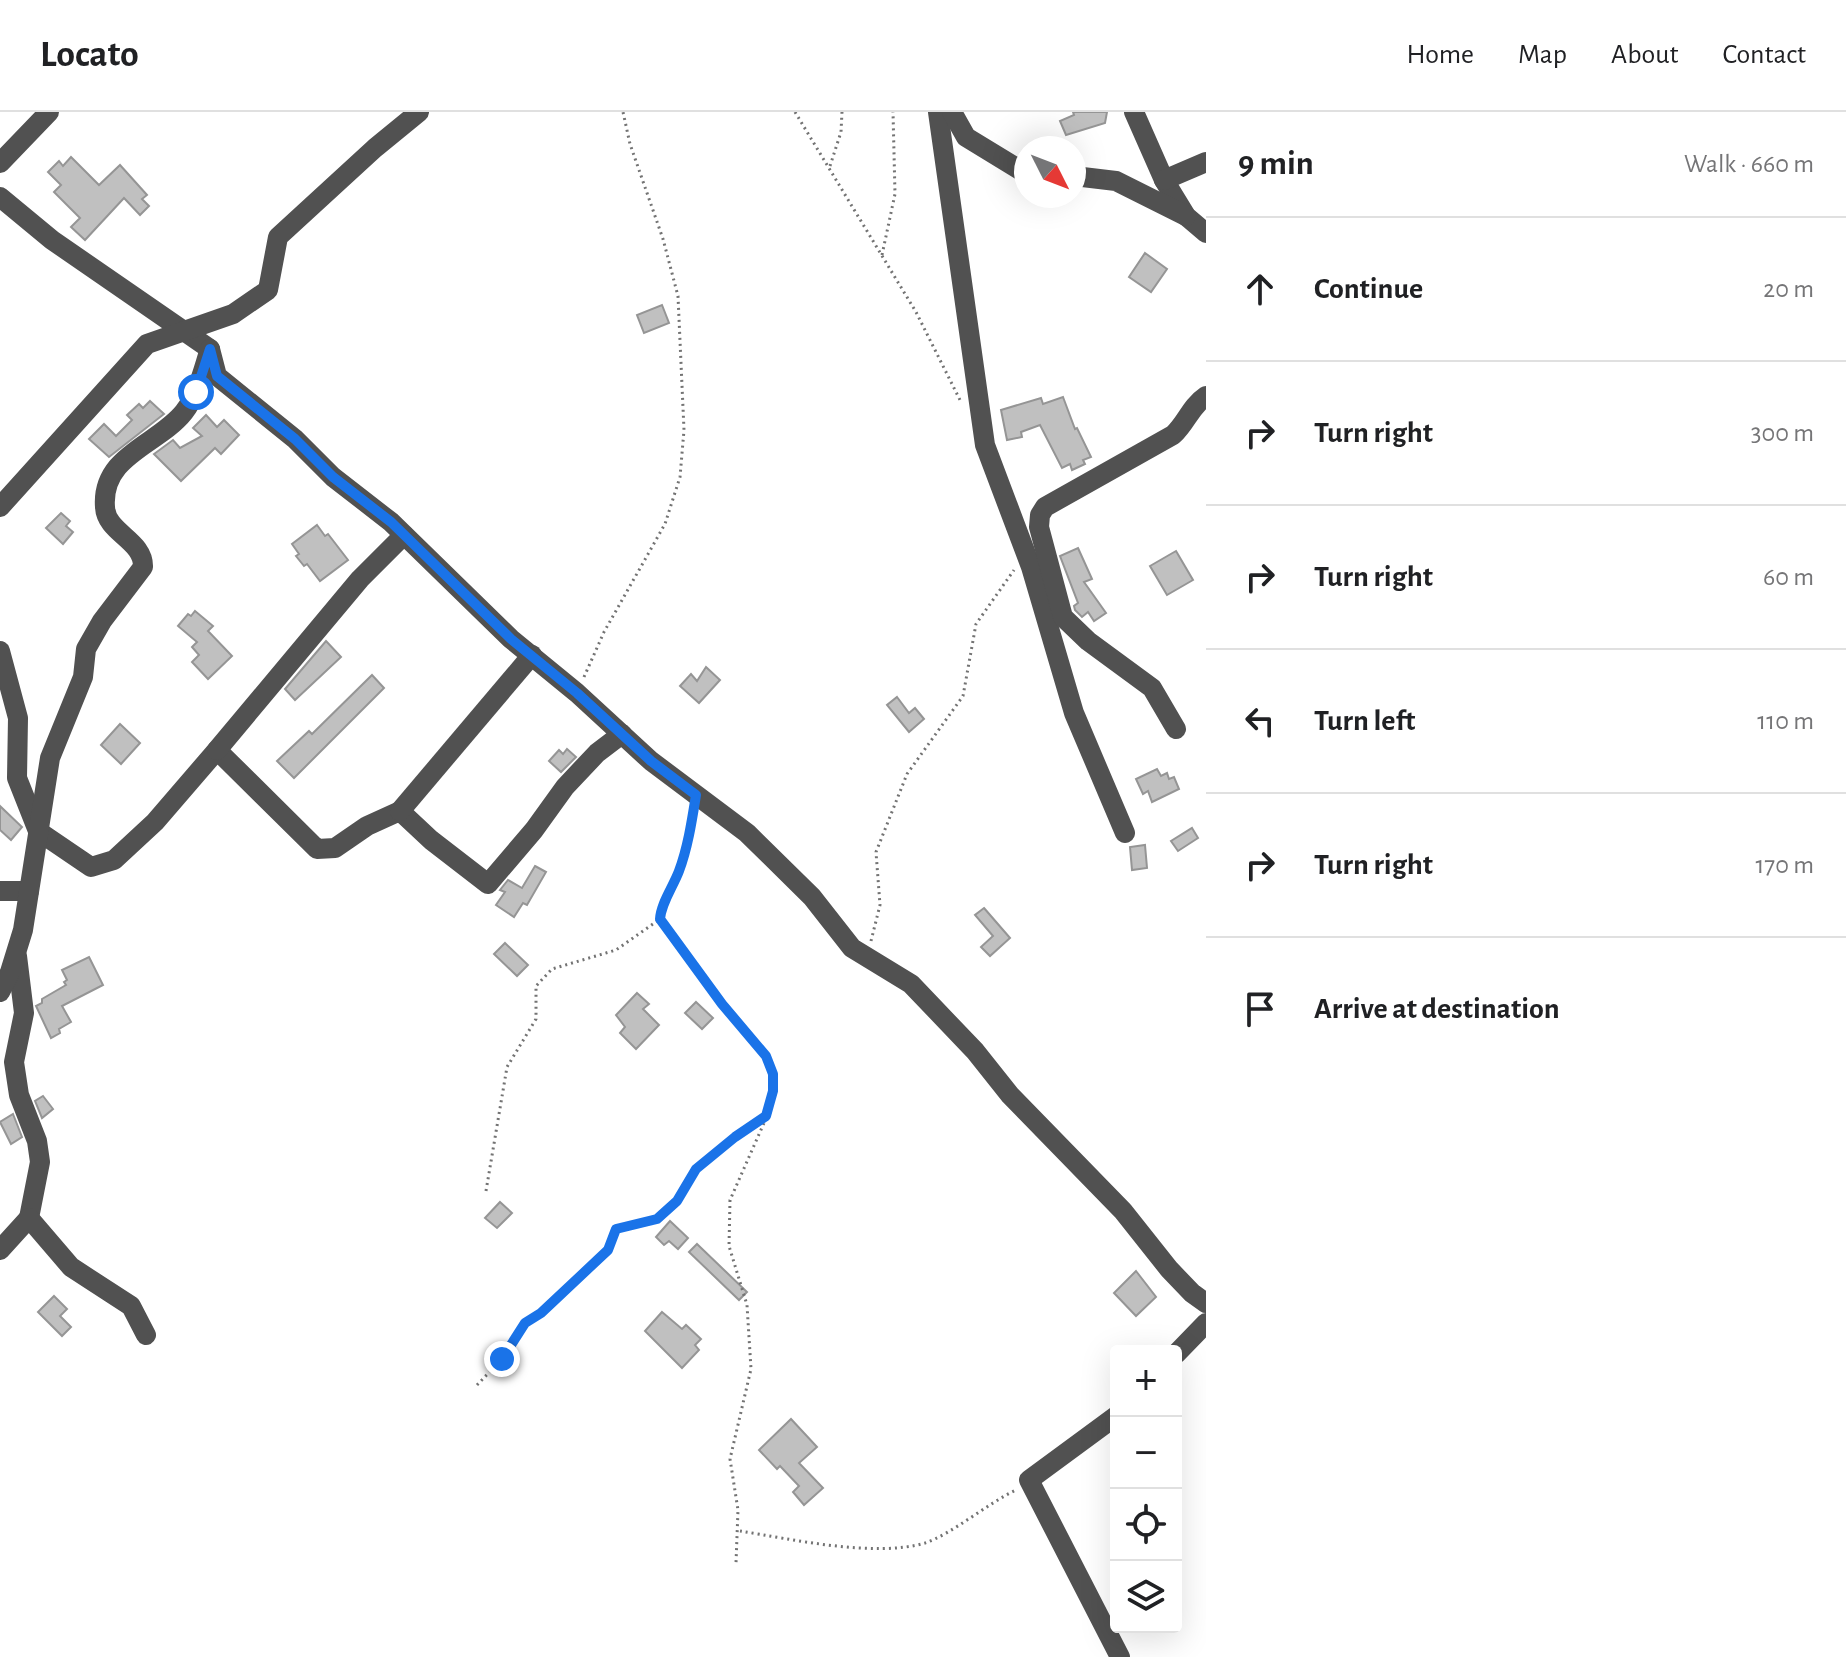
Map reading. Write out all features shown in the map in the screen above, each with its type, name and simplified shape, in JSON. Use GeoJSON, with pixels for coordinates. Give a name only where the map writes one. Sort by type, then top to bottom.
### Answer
{"type":"FeatureCollection","features":[{"type":"Feature","properties":{"kind":"street"},"geometry":{"type":"LineString","coordinates":[[0,163],[49,112]]}},
{"type":"Feature","properties":{"kind":"street"},"geometry":{"type":"LineString","coordinates":[[0,507],[147,344],[233,314],[268,290],[278,237],[419,112]]}},
{"type":"Feature","properties":{"kind":"street"},"geometry":{"type":"LineString","coordinates":[[938,112],[985,445],[1025,554],[1074,713],[1125,833]]}},
{"type":"Feature","properties":{"kind":"street"},"geometry":{"type":"LineString","coordinates":[[952,112],[966,137],[1014,166]]}},
{"type":"Feature","properties":{"kind":"street"},"geometry":{"type":"LineString","coordinates":[[1134,112],[1164,180],[1186,216]]}},
{"type":"Feature","properties":{"kind":"street"},"geometry":{"type":"LineString","coordinates":[[1164,180],[1206,162]]}},
{"type":"Feature","properties":{"kind":"street"},"geometry":{"type":"LineString","coordinates":[[1086,177],[1116,181],[1186,216],[1206,233]]}},
{"type":"Feature","properties":{"kind":"street"},"geometry":{"type":"LineString","coordinates":[[0,197],[52,240],[210,349],[217,376],[295,439],[333,477],[404,535],[651,761],[747,833],[812,897],[843,937],[866,958],[898,975],[931,1004],[975,1051],[1010,1095],[1123,1211],[1169,1269],[1206,1303]]}},
{"type":"Feature","properties":{"kind":"street"},"geometry":{"type":"LineString","coordinates":[[0,992],[16,952],[50,758],[83,677],[86,649],[102,621],[143,567],[139,551],[108,517],[105,509],[106,489],[123,459],[184,412],[196,392],[210,349]]}},
{"type":"Feature","properties":{"kind":"street"},"geometry":{"type":"LineString","coordinates":[[1176,729],[1152,688],[1088,641],[1063,617],[1039,527],[1040,515],[1045,507],[1078,487],[1173,435],[1194,406],[1206,396]]}},
{"type":"Feature","properties":{"kind":"street"},"geometry":{"type":"LineString","coordinates":[[0,651],[18,718],[17,778],[38,831],[91,867],[114,860],[155,822],[360,579],[404,535]]}},
{"type":"Feature","properties":{"kind":"street"},"geometry":{"type":"LineString","coordinates":[[217,750],[317,849],[335,848],[367,826],[400,811],[532,655]]}},
{"type":"Feature","properties":{"kind":"street"},"geometry":{"type":"LineString","coordinates":[[400,811],[431,840],[488,884],[534,830],[565,787],[597,753],[622,734]]}},
{"type":"Feature","properties":{"kind":"street"},"geometry":{"type":"LineString","coordinates":[[0,891],[29,891]]}},
{"type":"Feature","properties":{"kind":"street"},"geometry":{"type":"LineString","coordinates":[[0,1250],[29,1218],[40,1162],[37,1141],[19,1095],[14,1062],[24,1013],[16,952]]}},
{"type":"Feature","properties":{"kind":"street"},"geometry":{"type":"LineString","coordinates":[[29,1218],[71,1267],[131,1306],[146,1335]]}},
{"type":"Feature","properties":{"kind":"street"},"geometry":{"type":"LineString","coordinates":[[1182,1348],[1206,1323]]}},
{"type":"Feature","properties":{"kind":"street"},"geometry":{"type":"LineString","coordinates":[[1115,1417],[1029,1480],[1120,1657]]}},
{"type":"Feature","properties":{"kind":"path"},"geometry":{"type":"LineString","coordinates":[[577,693],[604,632],[665,524],[680,477],[684,430],[678,296],[663,239],[630,144],[623,112]]}},
{"type":"Feature","properties":{"kind":"path"},"geometry":{"type":"LineString","coordinates":[[795,112],[916,312],[964,408]]}},
{"type":"Feature","properties":{"kind":"path"},"geometry":{"type":"LineString","coordinates":[[829,168],[841,132],[842,112]]}},
{"type":"Feature","properties":{"kind":"path"},"geometry":{"type":"LineString","coordinates":[[882,255],[895,194],[893,112]]}},
{"type":"Feature","properties":{"kind":"path"},"geometry":{"type":"LineString","coordinates":[[866,958],[880,905],[876,852],[907,774],[963,696],[976,624],[1025,554]]}},
{"type":"Feature","properties":{"kind":"path"},"geometry":{"type":"LineString","coordinates":[[696,795],[684,855],[660,912],[660,919],[722,1004],[766,1056],[773,1074],[773,1091],[755,1149],[730,1200],[729,1246],[747,1305],[751,1369],[730,1459],[738,1510],[736,1563]]}},
{"type":"Feature","properties":{"kind":"path"},"geometry":{"type":"LineString","coordinates":[[486,1191],[507,1067],[536,1019],[536,986],[552,969],[616,950],[660,919]]}},
{"type":"Feature","properties":{"kind":"path"},"geometry":{"type":"LineString","coordinates":[[477,1385],[502,1359],[525,1323],[541,1313],[608,1250],[616,1229],[657,1219],[677,1201],[696,1169],[766,1116]]}},
{"type":"Feature","properties":{"kind":"path"},"geometry":{"type":"LineString","coordinates":[[740,1531],[803,1541],[887,1548],[926,1542],[1014,1491],[1033,1488]]}},
{"type":"Feature","properties":{"kind":"building"},"geometry":{"type":"Polygon","coordinates":[[[1073,112],[1107,112],[1105,123],[1066,135],[1060,121],[1074,115],[1073,112]]]}},
{"type":"Feature","properties":{"kind":"building"},"geometry":{"type":"Polygon","coordinates":[[[71,157],[99,185],[120,165],[147,195],[142,199],[149,206],[140,215],[124,198],[85,240],[71,227],[80,218],[54,192],[61,185],[48,172],[59,161],[63,166],[71,157]]]}},
{"type":"Feature","properties":{"kind":"building"},"geometry":{"type":"Polygon","coordinates":[[[1145,253],[1167,269],[1151,292],[1129,277],[1145,253]]]}},
{"type":"Feature","properties":{"kind":"building"},"geometry":{"type":"Polygon","coordinates":[[[662,305],[669,323],[644,333],[637,315],[662,305]]]}},
{"type":"Feature","properties":{"kind":"building"},"geometry":{"type":"Polygon","coordinates":[[[1063,397],[1075,429],[1091,457],[1072,470],[1070,464],[1062,468],[1040,425],[1021,432],[1022,437],[1007,440],[1001,410],[1041,398],[1043,404],[1063,397]]]}},
{"type":"Feature","properties":{"kind":"building"},"geometry":{"type":"Polygon","coordinates":[[[150,401],[164,414],[109,457],[89,439],[104,424],[116,436],[132,420],[127,415],[139,404],[143,408],[150,401]]]}},
{"type":"Feature","properties":{"kind":"building"},"geometry":{"type":"Polygon","coordinates":[[[206,415],[217,427],[224,420],[239,435],[221,454],[215,448],[181,481],[154,454],[173,440],[180,448],[202,436],[193,428],[206,415]]]}},
{"type":"Feature","properties":{"kind":"building"},"geometry":{"type":"Polygon","coordinates":[[[61,513],[70,521],[66,526],[73,532],[63,544],[46,528],[61,513]]]}},
{"type":"Feature","properties":{"kind":"building"},"geometry":{"type":"Polygon","coordinates":[[[317,525],[348,560],[320,581],[296,556],[299,554],[292,544],[317,525]]]}},
{"type":"Feature","properties":{"kind":"building"},"geometry":{"type":"Polygon","coordinates":[[[1078,548],[1092,579],[1084,582],[1106,613],[1094,621],[1088,612],[1082,617],[1075,610],[1074,606],[1078,603],[1060,556],[1078,548]]]}},
{"type":"Feature","properties":{"kind":"building"},"geometry":{"type":"Polygon","coordinates":[[[1176,551],[1193,580],[1167,595],[1150,566],[1176,551]]]}},
{"type":"Feature","properties":{"kind":"building"},"geometry":{"type":"Polygon","coordinates":[[[195,611],[213,626],[208,631],[232,656],[208,679],[192,662],[199,655],[192,647],[197,642],[178,626],[195,611]]]}},
{"type":"Feature","properties":{"kind":"building"},"geometry":{"type":"Polygon","coordinates":[[[326,641],[341,657],[295,700],[285,689],[326,641]]]}},
{"type":"Feature","properties":{"kind":"building"},"geometry":{"type":"Polygon","coordinates":[[[706,667],[720,680],[699,703],[680,686],[691,674],[697,681],[706,667]]]}},
{"type":"Feature","properties":{"kind":"building"},"geometry":{"type":"Polygon","coordinates":[[[372,675],[384,688],[294,778],[277,761],[309,731],[312,734],[372,675]]]}},
{"type":"Feature","properties":{"kind":"building"},"geometry":{"type":"Polygon","coordinates":[[[897,697],[909,713],[915,708],[924,719],[909,732],[887,705],[897,697]]]}},
{"type":"Feature","properties":{"kind":"building"},"geometry":{"type":"Polygon","coordinates":[[[120,724],[140,743],[121,764],[101,745],[120,724]]]}},
{"type":"Feature","properties":{"kind":"building"},"geometry":{"type":"Polygon","coordinates":[[[567,749],[576,757],[561,772],[549,761],[559,750],[563,754],[567,749]]]}},
{"type":"Feature","properties":{"kind":"building"},"geometry":{"type":"Polygon","coordinates":[[[1157,769],[1161,776],[1167,773],[1169,779],[1174,777],[1179,789],[1152,802],[1148,791],[1143,794],[1136,779],[1157,769]]]}},
{"type":"Feature","properties":{"kind":"building"},"geometry":{"type":"Polygon","coordinates":[[[0,806],[22,827],[11,840],[0,830],[0,806]]]}},
{"type":"Feature","properties":{"kind":"building"},"geometry":{"type":"Polygon","coordinates":[[[1192,828],[1198,838],[1178,851],[1171,841],[1192,828]]]}},
{"type":"Feature","properties":{"kind":"building"},"geometry":{"type":"Polygon","coordinates":[[[1145,845],[1147,868],[1132,870],[1130,847],[1145,845]]]}},
{"type":"Feature","properties":{"kind":"building"},"geometry":{"type":"Polygon","coordinates":[[[535,866],[546,872],[527,905],[523,903],[514,917],[496,905],[505,892],[500,890],[508,880],[522,888],[535,866]]]}},
{"type":"Feature","properties":{"kind":"building"},"geometry":{"type":"Polygon","coordinates":[[[984,908],[1010,938],[990,956],[981,947],[993,936],[975,915],[984,908]]]}},
{"type":"Feature","properties":{"kind":"building"},"geometry":{"type":"Polygon","coordinates":[[[505,943],[528,965],[517,976],[494,954],[505,943]]]}},
{"type":"Feature","properties":{"kind":"building"},"geometry":{"type":"Polygon","coordinates":[[[89,957],[103,985],[62,1006],[71,1022],[51,1038],[36,1006],[66,985],[62,970],[89,957]]]}},
{"type":"Feature","properties":{"kind":"building"},"geometry":{"type":"Polygon","coordinates":[[[637,993],[649,1004],[643,1009],[659,1025],[636,1049],[620,1033],[625,1027],[616,1015],[637,993]]]}},
{"type":"Feature","properties":{"kind":"building"},"geometry":{"type":"Polygon","coordinates":[[[696,1002],[713,1018],[702,1029],[685,1013],[696,1002]]]}},
{"type":"Feature","properties":{"kind":"building"},"geometry":{"type":"Polygon","coordinates":[[[43,1096],[53,1109],[42,1118],[35,1101],[43,1096]]]}},
{"type":"Feature","properties":{"kind":"building"},"geometry":{"type":"Polygon","coordinates":[[[13,1114],[22,1137],[11,1144],[0,1122],[13,1114]]]}},
{"type":"Feature","properties":{"kind":"building"},"geometry":{"type":"Polygon","coordinates":[[[500,1202],[512,1213],[497,1228],[485,1218],[500,1202]]]}},
{"type":"Feature","properties":{"kind":"building"},"geometry":{"type":"Polygon","coordinates":[[[670,1221],[688,1238],[678,1249],[669,1241],[664,1245],[656,1237],[670,1221]]]}},
{"type":"Feature","properties":{"kind":"building"},"geometry":{"type":"Polygon","coordinates":[[[697,1244],[747,1292],[739,1300],[689,1252],[697,1244]]]}},
{"type":"Feature","properties":{"kind":"building"},"geometry":{"type":"Polygon","coordinates":[[[1136,1271],[1156,1297],[1136,1316],[1114,1293],[1136,1271]]]}},
{"type":"Feature","properties":{"kind":"building"},"geometry":{"type":"Polygon","coordinates":[[[54,1296],[67,1309],[60,1316],[71,1327],[62,1336],[38,1312],[54,1296]]]}},
{"type":"Feature","properties":{"kind":"building"},"geometry":{"type":"Polygon","coordinates":[[[662,1312],[682,1329],[686,1325],[701,1339],[695,1345],[699,1350],[682,1368],[645,1331],[662,1312]]]}},
{"type":"Feature","properties":{"kind":"building"},"geometry":{"type":"Polygon","coordinates":[[[791,1419],[817,1447],[799,1463],[823,1488],[804,1505],[793,1492],[799,1486],[759,1450],[791,1419]]]}},
{"type":"Feature","properties":{"kind":"route"},"geometry":{"type":"LineString","coordinates":[[196,392],[210,349],[217,376],[295,439],[333,477],[391,522],[511,639],[577,693],[651,761],[696,795],[688,840],[660,919],[722,1004],[766,1056],[773,1074],[773,1091],[766,1116],[696,1169],[677,1201],[657,1219],[616,1229],[608,1250],[541,1313],[525,1323],[502,1359]]}}]}
